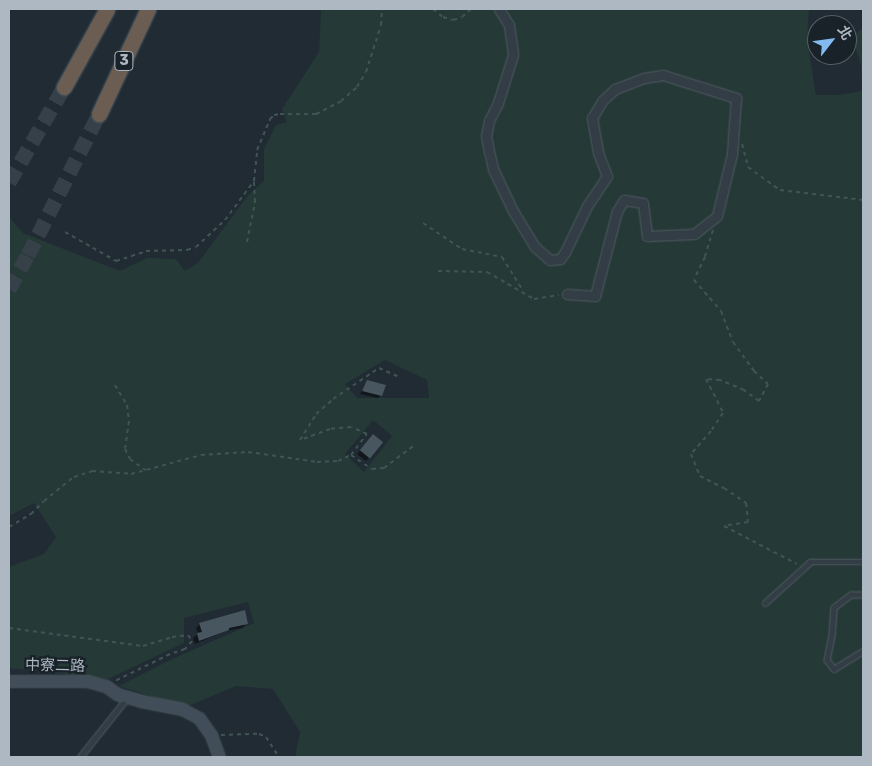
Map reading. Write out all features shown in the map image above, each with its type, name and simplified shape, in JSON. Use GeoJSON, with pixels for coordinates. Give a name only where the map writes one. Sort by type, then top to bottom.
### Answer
{"type":"FeatureCollection","features":[{"type":"Feature","properties":{"kind":"highway"},"geometry":{"type":"LineString","coordinates":[[64,87],[107,9]]}},
{"type":"Feature","properties":{"kind":"highway","name":"3"},"geometry":{"type":"LineString","coordinates":[[99,114],[148,9]]}},
{"type":"Feature","properties":{"kind":"street"},"geometry":{"type":"LineString","coordinates":[[499,9],[509,25],[513,55],[498,103],[489,121],[486,136],[489,151],[493,169],[513,211],[535,248],[550,260],[560,259],[587,206],[607,176],[598,152],[592,118],[603,100],[615,89],[644,78],[663,75],[736,98],[732,154],[717,216],[694,234],[647,236],[643,203],[624,200],[617,211],[595,296],[567,294]]}},
{"type":"Feature","properties":{"kind":"street","name":"中寮二路"},"geometry":{"type":"LineString","coordinates":[[9,681],[87,681],[106,686],[117,694],[182,710],[199,718],[211,735],[219,757]]}},
{"type":"Feature","properties":{"kind":"lane"},"geometry":{"type":"LineString","coordinates":[[765,603],[810,562],[863,562]]}},
{"type":"Feature","properties":{"kind":"lane"},"geometry":{"type":"LineString","coordinates":[[863,595],[851,594],[834,608],[832,635],[827,660],[834,669],[863,650]]}},
{"type":"Feature","properties":{"kind":"lane"},"geometry":{"type":"LineString","coordinates":[[80,757],[128,697]]}},
{"type":"Feature","properties":{"kind":"path"},"geometry":{"type":"LineString","coordinates":[[247,242],[255,202],[254,181],[257,150],[270,119],[274,115],[316,114],[341,101],[357,87],[366,72],[381,25],[382,9]]}},
{"type":"Feature","properties":{"kind":"path"},"geometry":{"type":"LineString","coordinates":[[433,9],[443,17],[453,20],[462,17],[471,9]]}},
{"type":"Feature","properties":{"kind":"path"},"geometry":{"type":"LineString","coordinates":[[742,142],[748,167],[780,190],[863,200]]}},
{"type":"Feature","properties":{"kind":"path"},"geometry":{"type":"LineString","coordinates":[[65,232],[116,262],[151,250],[187,250],[196,247],[225,220],[254,181]]}},
{"type":"Feature","properties":{"kind":"path"},"geometry":{"type":"LineString","coordinates":[[717,216],[705,257],[694,280],[721,310],[733,342],[754,370],[768,384],[759,400],[744,390],[720,380],[706,379],[723,413],[691,454],[700,476],[724,488],[746,503],[748,522],[724,526],[787,560],[804,567]]}},
{"type":"Feature","properties":{"kind":"path"},"geometry":{"type":"LineString","coordinates":[[423,223],[462,249],[502,256],[524,293]]}},
{"type":"Feature","properties":{"kind":"path"},"geometry":{"type":"LineString","coordinates":[[438,271],[488,272],[534,299],[567,294]]}},
{"type":"Feature","properties":{"kind":"path"},"geometry":{"type":"LineString","coordinates":[[9,527],[32,514],[44,501],[74,477],[92,471],[131,474],[170,462],[220,452],[248,452],[317,462],[338,461],[351,455],[367,434],[351,427],[330,429],[300,440],[316,414],[333,399],[379,368],[401,378]]}},
{"type":"Feature","properties":{"kind":"path"},"geometry":{"type":"LineString","coordinates":[[115,385],[127,405],[129,421],[125,449],[130,459],[145,470]]}},
{"type":"Feature","properties":{"kind":"path"},"geometry":{"type":"LineString","coordinates":[[351,455],[372,469],[384,468],[413,446]]}},
{"type":"Feature","properties":{"kind":"path"},"geometry":{"type":"LineString","coordinates":[[9,628],[143,646],[172,637],[188,635],[192,641],[185,649],[170,654],[106,686]]}},
{"type":"Feature","properties":{"kind":"path"},"geometry":{"type":"LineString","coordinates":[[211,735],[259,734],[266,737],[279,757]]}},
{"type":"Feature","properties":{"kind":"green space"},"geometry":{"type":"Polygon","coordinates":[[[321,9],[809,9],[809,15],[807,15],[807,65],[811,65],[816,95],[839,95],[862,91],[861,65],[857,52],[857,32],[863,28],[863,757],[295,757],[300,732],[273,689],[236,686],[186,707],[119,686],[172,659],[254,623],[248,602],[184,618],[184,643],[108,679],[9,668],[9,567],[44,554],[56,537],[34,503],[9,516],[9,217],[23,233],[120,271],[147,258],[176,259],[185,271],[198,263],[248,195],[264,181],[264,149],[276,125],[287,122],[282,109],[319,52],[321,9]],[[385,360],[345,384],[357,398],[429,398],[427,380],[385,360]],[[373,420],[345,454],[364,472],[392,436],[373,420]]]}},
{"type":"Feature","properties":{"kind":"building"},"geometry":{"type":"Polygon","coordinates":[[[367,380],[386,385],[382,396],[362,391],[367,380]]]}},
{"type":"Feature","properties":{"kind":"building"},"geometry":{"type":"Polygon","coordinates":[[[373,434],[383,442],[370,459],[360,450],[373,434]]]}},
{"type":"Feature","properties":{"kind":"building"},"geometry":{"type":"Polygon","coordinates":[[[245,610],[248,624],[229,628],[229,630],[199,641],[197,633],[202,632],[199,623],[245,610]]]}},
{"type":"Feature","properties":{"kind":"tunnel"},"geometry":{"type":"LineString","coordinates":[[9,182],[64,87]]}},
{"type":"Feature","properties":{"kind":"tunnel"},"geometry":{"type":"LineString","coordinates":[[9,289],[99,114]]}}]}
